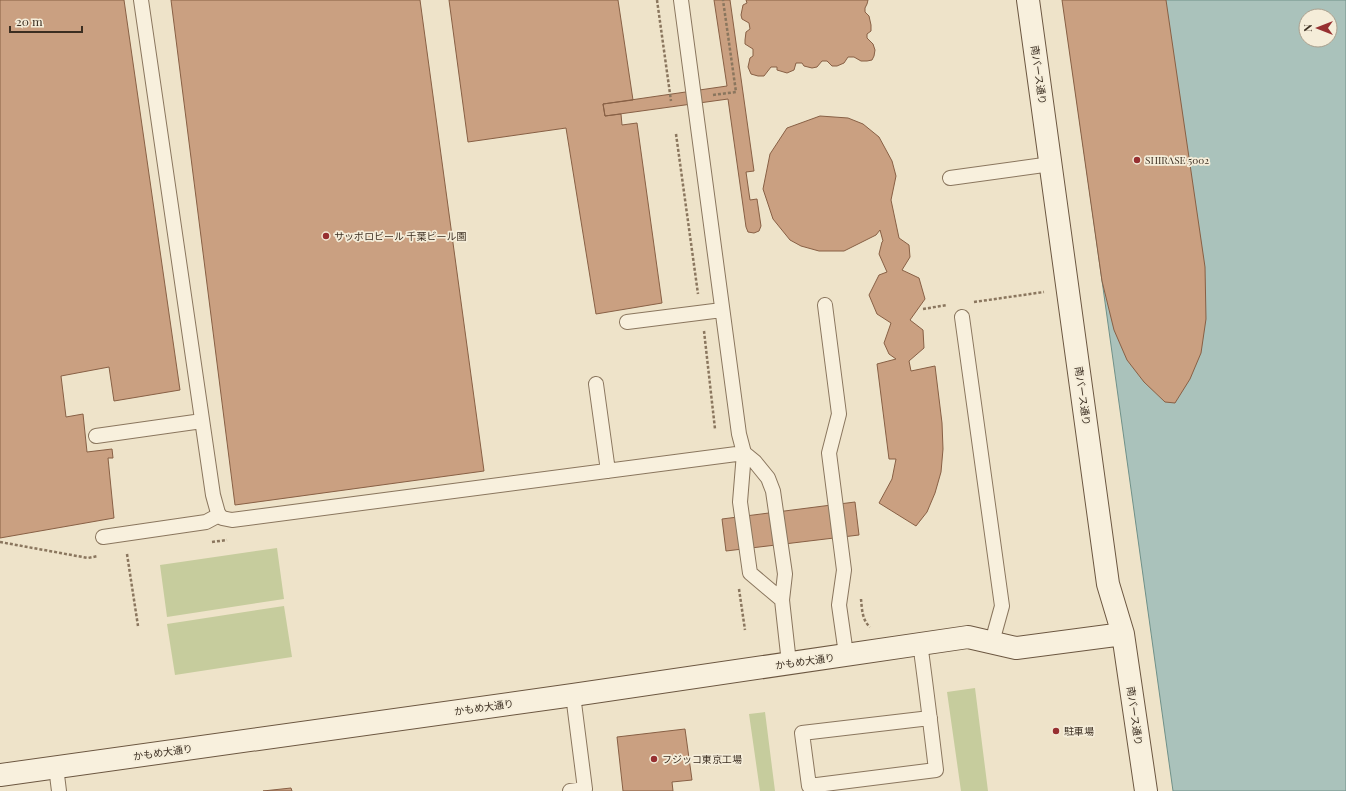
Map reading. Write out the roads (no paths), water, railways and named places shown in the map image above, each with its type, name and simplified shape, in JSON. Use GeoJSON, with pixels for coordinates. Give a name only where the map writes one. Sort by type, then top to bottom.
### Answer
{"type":"FeatureCollection","features":[{"type":"Feature","properties":{"kind":"street","name":"南バース通り"},"geometry":{"type":"LineString","coordinates":[[1028,0],[1108,584],[1124,634],[1146,791]]}},
{"type":"Feature","properties":{"kind":"street","name":"かもめ大通り"},"geometry":{"type":"LineString","coordinates":[[0,775],[573,695],[920,643],[968,637],[1016,648],[1124,634]]}},
{"type":"Feature","properties":{"kind":"lane"},"geometry":{"type":"LineString","coordinates":[[141,0],[213,495],[219,514],[222,518],[232,520],[744,453],[755,462],[768,478],[773,490],[785,574],[782,600],[789,663]]}},
{"type":"Feature","properties":{"kind":"lane"},"geometry":{"type":"LineString","coordinates":[[681,0],[739,434],[744,453],[740,502],[750,573],[782,600]]}},
{"type":"Feature","properties":{"kind":"lane"},"geometry":{"type":"LineString","coordinates":[[950,178],[1051,164]]}},
{"type":"Feature","properties":{"kind":"lane"},"geometry":{"type":"LineString","coordinates":[[825,305],[838,414],[829,453],[844,570],[839,605],[846,654]]}},
{"type":"Feature","properties":{"kind":"lane"},"geometry":{"type":"LineString","coordinates":[[627,322],[722,310]]}},
{"type":"Feature","properties":{"kind":"lane"},"geometry":{"type":"LineString","coordinates":[[962,317],[1002,606],[992,642]]}},
{"type":"Feature","properties":{"kind":"lane"},"geometry":{"type":"LineString","coordinates":[[596,384],[608,471]]}},
{"type":"Feature","properties":{"kind":"lane"},"geometry":{"type":"LineString","coordinates":[[96,436],[202,421]]}},
{"type":"Feature","properties":{"kind":"lane"},"geometry":{"type":"LineString","coordinates":[[103,537],[206,522],[219,514]]}},
{"type":"Feature","properties":{"kind":"lane"},"geometry":{"type":"LineString","coordinates":[[920,643],[930,718],[936,770],[809,786],[802,733],[930,718]]}},
{"type":"Feature","properties":{"kind":"lane"},"geometry":{"type":"LineString","coordinates":[[570,791],[585,789],[573,695]]}},
{"type":"Feature","properties":{"kind":"lane"},"geometry":{"type":"LineString","coordinates":[[56,767],[59,791]]}},
{"type":"Feature","properties":{"kind":"water"},"geometry":{"type":"Polygon","coordinates":[[[1063,0],[1346,0],[1346,791],[1173,791],[1063,0]]]}},
{"type":"Feature","properties":{"kind":"place","name":"SHIRASE 5002"},"geometry":{"type":"Point","coordinates":[1137,160]}},
{"type":"Feature","properties":{"kind":"place","name":"サッポロビール 千葉ビール園"},"geometry":{"type":"Point","coordinates":[326,236]}},
{"type":"Feature","properties":{"kind":"place","name":"駐車場"},"geometry":{"type":"Point","coordinates":[1056,731]}},
{"type":"Feature","properties":{"kind":"place","name":"フジッコ東京工場"},"geometry":{"type":"Point","coordinates":[654,759]}}]}
